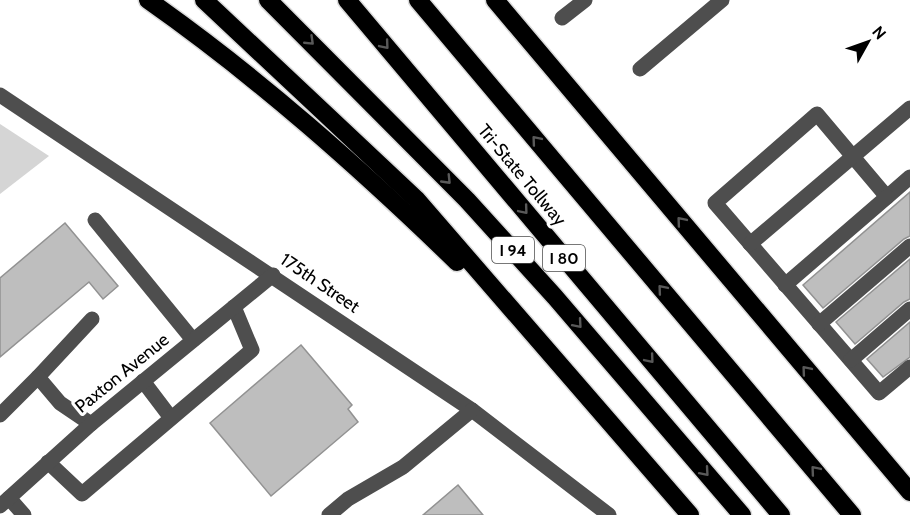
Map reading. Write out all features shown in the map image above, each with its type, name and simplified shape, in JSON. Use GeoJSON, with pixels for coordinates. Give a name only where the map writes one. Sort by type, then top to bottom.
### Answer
{"type":"FeatureCollection","features":[{"type":"Feature","properties":{"kind":"highway"},"geometry":{"type":"LineString","coordinates":[[148,0],[243,70],[314,129],[408,214],[549,351]]}},
{"type":"Feature","properties":{"kind":"highway"},"geometry":{"type":"LineString","coordinates":[[204,0],[416,199],[690,515]]}},
{"type":"Feature","properties":{"kind":"highway","name":"I 94"},"geometry":{"type":"LineString","coordinates":[[268,0],[467,200],[555,297],[742,515]]}},
{"type":"Feature","properties":{"kind":"highway","name":"Tri-State Tollway"},"geometry":{"type":"LineString","coordinates":[[347,0],[781,515]]}},
{"type":"Feature","properties":{"kind":"highway","name":"Tri-State Tollway"},"geometry":{"type":"LineString","coordinates":[[418,0],[852,515]]}},
{"type":"Feature","properties":{"kind":"highway"},"geometry":{"type":"LineString","coordinates":[[495,0],[910,492]]}},
{"type":"Feature","properties":{"kind":"highway"},"geometry":{"type":"LineString","coordinates":[[844,415],[910,501]]}},
{"type":"Feature","properties":{"kind":"street"},"geometry":{"type":"LineString","coordinates":[[564,10],[585,0]]}},
{"type":"Feature","properties":{"kind":"street"},"geometry":{"type":"LineString","coordinates":[[640,69],[722,0]]}},
{"type":"Feature","properties":{"kind":"street","name":"175th Street"},"geometry":{"type":"LineString","coordinates":[[0,95],[273,275],[472,410],[609,515]]}},
{"type":"Feature","properties":{"kind":"street"},"geometry":{"type":"LineString","coordinates":[[750,244],[910,108]]}},
{"type":"Feature","properties":{"kind":"street"},"geometry":{"type":"LineString","coordinates":[[887,197],[817,114],[715,203],[879,393],[910,366]]}},
{"type":"Feature","properties":{"kind":"street"},"geometry":{"type":"LineString","coordinates":[[785,285],[910,177]]}},
{"type":"Feature","properties":{"kind":"street"},"geometry":{"type":"LineString","coordinates":[[95,220],[193,340]]}},
{"type":"Feature","properties":{"kind":"street"},"geometry":{"type":"LineString","coordinates":[[819,324],[910,246]]}},
{"type":"Feature","properties":{"kind":"street","name":"Paxton Avenue"},"geometry":{"type":"LineString","coordinates":[[4,502],[91,424],[273,275]]}},
{"type":"Feature","properties":{"kind":"street"},"geometry":{"type":"LineString","coordinates":[[48,462],[82,494],[252,350],[234,307]]}},
{"type":"Feature","properties":{"kind":"street"},"geometry":{"type":"LineString","coordinates":[[851,360],[910,309]]}},
{"type":"Feature","properties":{"kind":"street"},"geometry":{"type":"LineString","coordinates":[[0,415],[92,320]]}},
{"type":"Feature","properties":{"kind":"street"},"geometry":{"type":"LineString","coordinates":[[38,377],[60,403],[91,424]]}},
{"type":"Feature","properties":{"kind":"street"},"geometry":{"type":"LineString","coordinates":[[143,381],[171,418]]}},
{"type":"Feature","properties":{"kind":"street"},"geometry":{"type":"LineString","coordinates":[[329,515],[348,500],[403,467],[472,410]]}},
{"type":"Feature","properties":{"kind":"street"},"geometry":{"type":"LineString","coordinates":[[4,502],[24,515]]}},
{"type":"Feature","properties":{"kind":"shaded area"},"geometry":{"type":"Polygon","coordinates":[[[0,124],[49,156],[0,194],[0,124]]]}},
{"type":"Feature","properties":{"kind":"building"},"geometry":{"type":"Polygon","coordinates":[[[910,192],[910,236],[823,308],[803,285],[910,192]]]}},
{"type":"Feature","properties":{"kind":"building"},"geometry":{"type":"Polygon","coordinates":[[[65,223],[118,286],[103,299],[89,282],[0,357],[0,278],[65,223]]]}},
{"type":"Feature","properties":{"kind":"building"},"geometry":{"type":"Polygon","coordinates":[[[910,259],[910,299],[855,344],[836,322],[910,259]]]}},
{"type":"Feature","properties":{"kind":"building"},"geometry":{"type":"Polygon","coordinates":[[[910,322],[910,357],[883,377],[867,359],[910,322]]]}},
{"type":"Feature","properties":{"kind":"building"},"geometry":{"type":"Polygon","coordinates":[[[301,345],[352,405],[348,409],[358,422],[271,496],[210,423],[301,345]]]}},
{"type":"Feature","properties":{"kind":"building"},"geometry":{"type":"Polygon","coordinates":[[[458,485],[483,515],[423,515],[458,485]]]}}]}
